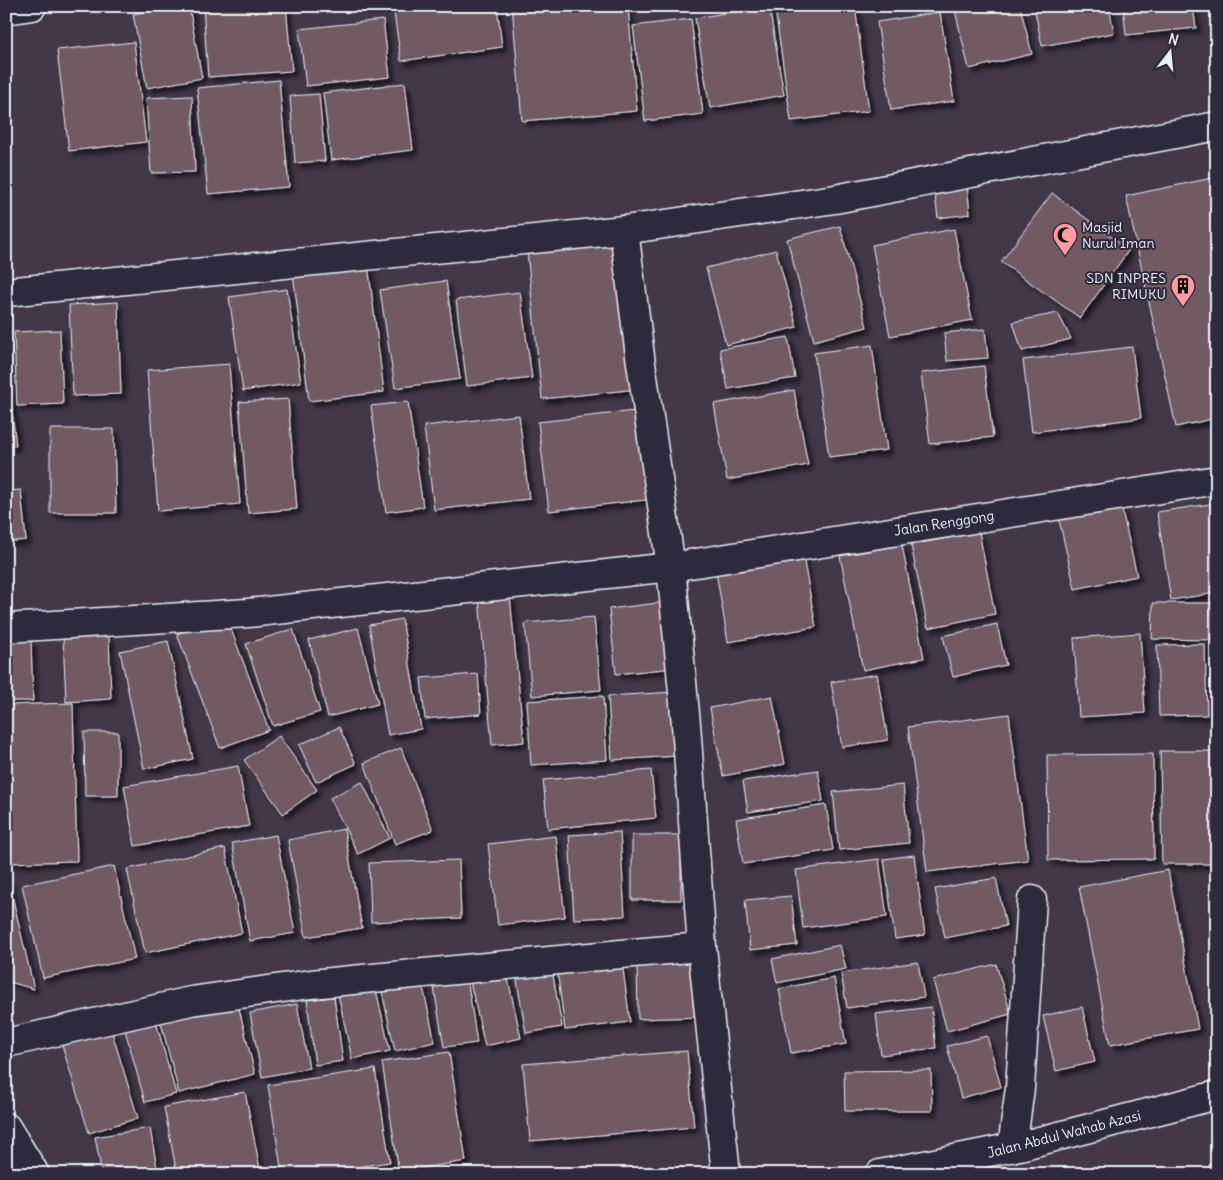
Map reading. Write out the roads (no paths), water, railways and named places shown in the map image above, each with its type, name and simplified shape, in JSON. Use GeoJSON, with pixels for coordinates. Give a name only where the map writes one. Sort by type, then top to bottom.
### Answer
{"type":"FeatureCollection","features":[{"type":"Feature","properties":{"kind":"street"},"geometry":{"type":"LineString","coordinates":[[6,10],[32,6]]}},
{"type":"Feature","properties":{"kind":"street"},"geometry":{"type":"LineString","coordinates":[[6,292],[624,230],[835,199],[1217,126]]}},
{"type":"Feature","properties":{"kind":"street"},"geometry":{"type":"LineString","coordinates":[[624,230],[640,356],[671,566],[686,724],[702,948],[726,1174]]}},
{"type":"Feature","properties":{"kind":"street","name":"Jalan Renggong"},"geometry":{"type":"LineString","coordinates":[[6,628],[248,613],[671,566],[1217,480]]}},
{"type":"Feature","properties":{"kind":"street"},"geometry":{"type":"LineString","coordinates":[[1012,1148],[1021,1079],[1032,900]]}},
{"type":"Feature","properties":{"kind":"street"},"geometry":{"type":"LineString","coordinates":[[6,1043],[190,1001],[301,985],[702,948]]}},
{"type":"Feature","properties":{"kind":"street","name":"Jalan Abdul Wahab Azasi"},"geometry":{"type":"LineString","coordinates":[[880,1174],[1012,1148],[1217,1096]]}},
{"type":"Feature","properties":{"kind":"street"},"geometry":{"type":"LineString","coordinates":[[6,1127],[35,1174]]}},
{"type":"Feature","properties":{"kind":"place","name":"Masjid Nurul Iman"},"geometry":{"type":"Point","coordinates":[1065,256]}},
{"type":"Feature","properties":{"kind":"place","name":"SDN INPRES RIMUKU"},"geometry":{"type":"Point","coordinates":[1183,307]}}]}
